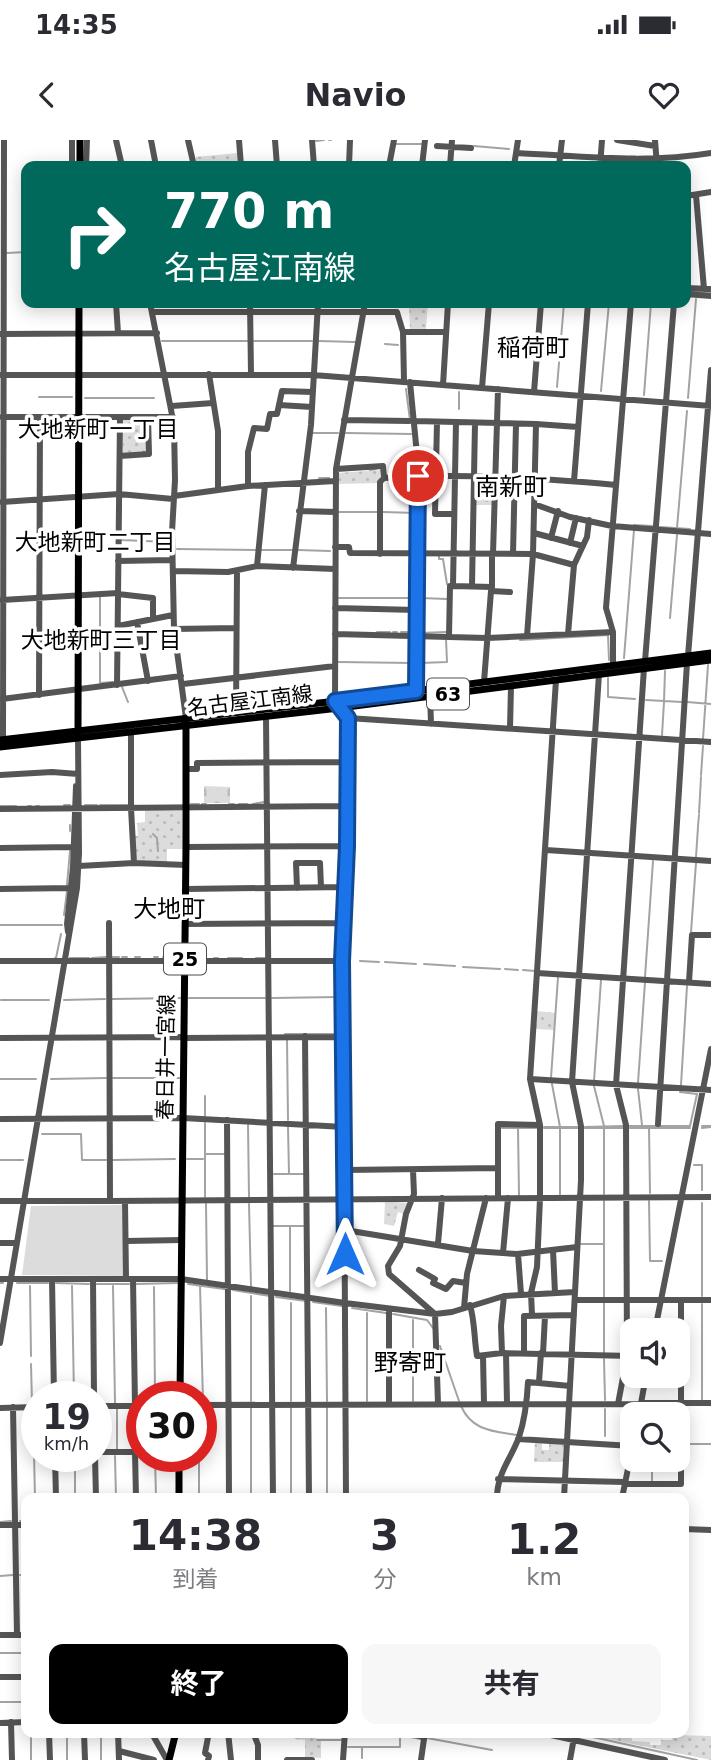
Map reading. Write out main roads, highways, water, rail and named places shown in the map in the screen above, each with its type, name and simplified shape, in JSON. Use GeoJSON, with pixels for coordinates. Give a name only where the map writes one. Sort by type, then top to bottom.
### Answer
{"type":"FeatureCollection","features":[{"type":"Feature","properties":{"kind":"main road"},"geometry":{"type":"LineString","coordinates":[[80,140],[80,161]]}},
{"type":"Feature","properties":{"kind":"main road"},"geometry":{"type":"LineString","coordinates":[[78,734],[79,308]]}},
{"type":"Feature","properties":{"kind":"main road","name":"名古屋江南線"},"geometry":{"type":"LineString","coordinates":[[78,734],[131,732],[236,713],[337,705],[416,691],[511,686],[599,674],[711,653]]}},
{"type":"Feature","properties":{"kind":"main road","name":"名古屋江南線"},"geometry":{"type":"LineString","coordinates":[[687,659],[711,660]]}},
{"type":"Feature","properties":{"kind":"main road","name":"名古屋江南線"},"geometry":{"type":"LineString","coordinates":[[1,742],[266,716],[484,682],[613,665],[645,665]]}},
{"type":"Feature","properties":{"kind":"main road","name":"春日井一宮線"},"geometry":{"type":"LineString","coordinates":[[180,1381],[186,722]]}},
{"type":"Feature","properties":{"kind":"main road"},"geometry":{"type":"LineString","coordinates":[[178,1493],[179,1472]]}},
{"type":"Feature","properties":{"kind":"main road"},"geometry":{"type":"LineString","coordinates":[[168,1760],[174,1738]]}},
{"type":"Feature","properties":{"kind":"waterway"},"geometry":{"type":"LineString","coordinates":[[316,141],[324,140]]}},
{"type":"Feature","properties":{"kind":"waterway"},"geometry":{"type":"LineString","coordinates":[[396,144],[422,144]]}},
{"type":"Feature","properties":{"kind":"waterway"},"geometry":{"type":"LineString","coordinates":[[474,146],[509,149]]}},
{"type":"Feature","properties":{"kind":"waterway"},"geometry":{"type":"LineString","coordinates":[[7,253],[21,252]]}},
{"type":"Feature","properties":{"kind":"waterway"},"geometry":{"type":"LineString","coordinates":[[691,291],[711,293]]}},
{"type":"Feature","properties":{"kind":"waterway"},"geometry":{"type":"LineString","coordinates":[[688,398],[696,299]]}},
{"type":"Feature","properties":{"kind":"waterway"},"geometry":{"type":"LineString","coordinates":[[557,387],[564,308]]}},
{"type":"Feature","properties":{"kind":"waterway"},"geometry":{"type":"LineString","coordinates":[[601,391],[609,308]]}},
{"type":"Feature","properties":{"kind":"waterway"},"geometry":{"type":"LineString","coordinates":[[644,395],[651,308]]}},
{"type":"Feature","properties":{"kind":"waterway"},"geometry":{"type":"LineString","coordinates":[[162,341],[248,341]]}},
{"type":"Feature","properties":{"kind":"waterway"},"geometry":{"type":"LineString","coordinates":[[254,341],[312,341]]}},
{"type":"Feature","properties":{"kind":"waterway"},"geometry":{"type":"LineString","coordinates":[[319,341],[355,342]]}},
{"type":"Feature","properties":{"kind":"waterway"},"geometry":{"type":"LineString","coordinates":[[385,344],[398,345]]}},
{"type":"Feature","properties":{"kind":"waterway"},"geometry":{"type":"LineString","coordinates":[[406,389],[410,420]]}},
{"type":"Feature","properties":{"kind":"waterway"},"geometry":{"type":"LineString","coordinates":[[459,392],[459,409]]}},
{"type":"Feature","properties":{"kind":"waterway"},"geometry":{"type":"LineString","coordinates":[[39,397],[72,397]]}},
{"type":"Feature","properties":{"kind":"waterway"},"geometry":{"type":"LineString","coordinates":[[85,398],[154,398]]}},
{"type":"Feature","properties":{"kind":"waterway"},"geometry":{"type":"LineString","coordinates":[[677,528],[687,411]]}},
{"type":"Feature","properties":{"kind":"waterway"},"geometry":{"type":"LineString","coordinates":[[312,433],[338,433]]}},
{"type":"Feature","properties":{"kind":"waterway"},"geometry":{"type":"LineString","coordinates":[[346,433],[411,434]]}},
{"type":"Feature","properties":{"kind":"waterway"},"geometry":{"type":"LineString","coordinates":[[370,470],[376,469]]}},
{"type":"Feature","properties":{"kind":"waterway"},"geometry":{"type":"LineString","coordinates":[[319,478],[329,478]]}},
{"type":"Feature","properties":{"kind":"waterway"},"geometry":{"type":"LineString","coordinates":[[339,512],[379,512]]}},
{"type":"Feature","properties":{"kind":"waterway"},"geometry":{"type":"LineString","coordinates":[[383,512],[416,513]]}},
{"type":"Feature","properties":{"kind":"waterway"},"geometry":{"type":"LineString","coordinates":[[634,525],[652,526]]}},
{"type":"Feature","properties":{"kind":"waterway"},"geometry":{"type":"LineString","coordinates":[[660,527],[690,529]]}},
{"type":"Feature","properties":{"kind":"waterway"},"geometry":{"type":"LineString","coordinates":[[624,658],[634,530]]}},
{"type":"Feature","properties":{"kind":"waterway"},"geometry":{"type":"LineString","coordinates":[[670,618],[677,535]]}},
{"type":"Feature","properties":{"kind":"waterway"},"geometry":{"type":"LineString","coordinates":[[121,540],[169,542]]}},
{"type":"Feature","properties":{"kind":"waterway"},"geometry":{"type":"LineString","coordinates":[[177,549],[256,550]]}},
{"type":"Feature","properties":{"kind":"waterway"},"geometry":{"type":"LineString","coordinates":[[261,550],[293,550]]}},
{"type":"Feature","properties":{"kind":"waterway"},"geometry":{"type":"LineString","coordinates":[[298,550],[330,551]]}},
{"type":"Feature","properties":{"kind":"waterway"},"geometry":{"type":"LineString","coordinates":[[439,556],[439,559],[443,559],[447,584]]}},
{"type":"Feature","properties":{"kind":"waterway"},"geometry":{"type":"LineString","coordinates":[[100,597],[100,683],[113,682]]}},
{"type":"Feature","properties":{"kind":"waterway"},"geometry":{"type":"LineString","coordinates":[[338,598],[413,598]]}},
{"type":"Feature","properties":{"kind":"waterway"},"geometry":{"type":"LineString","coordinates":[[421,598],[447,599]]}},
{"type":"Feature","properties":{"kind":"waterway"},"geometry":{"type":"LineString","coordinates":[[377,632],[390,632]]}},
{"type":"Feature","properties":{"kind":"waterway"},"geometry":{"type":"LineString","coordinates":[[401,632],[413,632]]}},
{"type":"Feature","properties":{"kind":"waterway"},"geometry":{"type":"LineString","coordinates":[[420,633],[446,632]]}},
{"type":"Feature","properties":{"kind":"waterway"},"geometry":{"type":"LineString","coordinates":[[520,640],[608,635],[609,660]]}},
{"type":"Feature","properties":{"kind":"waterway"},"geometry":{"type":"LineString","coordinates":[[420,663],[447,662],[446,639]]}},
{"type":"Feature","properties":{"kind":"waterway"},"geometry":{"type":"LineString","coordinates":[[338,662],[413,663]]}},
{"type":"Feature","properties":{"kind":"waterway"},"geometry":{"type":"LineString","coordinates":[[703,739],[708,665]]}},
{"type":"Feature","properties":{"kind":"waterway"},"geometry":{"type":"LineString","coordinates":[[664,701],[665,671]]}},
{"type":"Feature","properties":{"kind":"waterway"},"geometry":{"type":"LineString","coordinates":[[608,678],[608,697],[635,699]]}},
{"type":"Feature","properties":{"kind":"waterway"},"geometry":{"type":"LineString","coordinates":[[122,687],[128,702]]}},
{"type":"Feature","properties":{"kind":"waterway"},"geometry":{"type":"LineString","coordinates":[[646,700],[682,702]]}},
{"type":"Feature","properties":{"kind":"waterway"},"geometry":{"type":"LineString","coordinates":[[662,735],[664,702]]}},
{"type":"Feature","properties":{"kind":"waterway"},"geometry":{"type":"LineString","coordinates":[[687,702],[711,704]]}},
{"type":"Feature","properties":{"kind":"waterway"},"geometry":{"type":"LineString","coordinates":[[701,775],[703,746]]}},
{"type":"Feature","properties":{"kind":"waterway"},"geometry":{"type":"LineString","coordinates":[[699,813],[701,777]]}},
{"type":"Feature","properties":{"kind":"waterway"},"geometry":{"type":"LineString","coordinates":[[253,804],[264,802]]}},
{"type":"Feature","properties":{"kind":"waterway"},"geometry":{"type":"LineString","coordinates":[[191,804],[199,804]]}},
{"type":"Feature","properties":{"kind":"waterway"},"geometry":{"type":"LineString","coordinates":[[229,804],[234,804]]}},
{"type":"Feature","properties":{"kind":"waterway"},"geometry":{"type":"LineString","coordinates":[[239,804],[247,804]]}},
{"type":"Feature","properties":{"kind":"waterway"},"geometry":{"type":"LineString","coordinates":[[64,805],[70,805]]}},
{"type":"Feature","properties":{"kind":"waterway"},"geometry":{"type":"LineString","coordinates":[[85,805],[97,805]]}},
{"type":"Feature","properties":{"kind":"waterway"},"geometry":{"type":"LineString","coordinates":[[100,805],[128,805]]}},
{"type":"Feature","properties":{"kind":"waterway"},"geometry":{"type":"LineString","coordinates":[[0,806],[16,806]]}},
{"type":"Feature","properties":{"kind":"waterway"},"geometry":{"type":"LineString","coordinates":[[698,826],[699,815]]}},
{"type":"Feature","properties":{"kind":"waterway"},"geometry":{"type":"LineString","coordinates":[[70,825],[70,831]]}},
{"type":"Feature","properties":{"kind":"waterway"},"geometry":{"type":"LineString","coordinates":[[696,857],[698,827]]}},
{"type":"Feature","properties":{"kind":"waterway"},"geometry":{"type":"LineString","coordinates":[[153,834],[157,838],[158,851]]}},
{"type":"Feature","properties":{"kind":"waterway"},"geometry":{"type":"LineString","coordinates":[[67,885],[70,851]]}},
{"type":"Feature","properties":{"kind":"waterway"},"geometry":{"type":"LineString","coordinates":[[645,977],[653,861]]}},
{"type":"Feature","properties":{"kind":"waterway"},"geometry":{"type":"LineString","coordinates":[[691,932],[696,863]]}},
{"type":"Feature","properties":{"kind":"waterway"},"geometry":{"type":"LineString","coordinates":[[64,915],[67,891]]}},
{"type":"Feature","properties":{"kind":"waterway"},"geometry":{"type":"LineString","coordinates":[[0,925],[62,925]]}},
{"type":"Feature","properties":{"kind":"waterway"},"geometry":{"type":"LineString","coordinates":[[55,958],[61,934]]}},
{"type":"Feature","properties":{"kind":"waterway"},"geometry":{"type":"LineString","coordinates":[[92,958],[106,957]]}},
{"type":"Feature","properties":{"kind":"waterway"},"geometry":{"type":"LineString","coordinates":[[112,957],[119,957]]}},
{"type":"Feature","properties":{"kind":"waterway"},"geometry":{"type":"LineString","coordinates":[[122,957],[127,957]]}},
{"type":"Feature","properties":{"kind":"waterway"},"geometry":{"type":"LineString","coordinates":[[135,957],[140,957]]}},
{"type":"Feature","properties":{"kind":"waterway"},"geometry":{"type":"LineString","coordinates":[[167,957],[182,957]]}},
{"type":"Feature","properties":{"kind":"waterway"},"geometry":{"type":"LineString","coordinates":[[70,958],[89,958]]}},
{"type":"Feature","properties":{"kind":"waterway"},"geometry":{"type":"LineString","coordinates":[[191,958],[198,958]]}},
{"type":"Feature","properties":{"kind":"waterway"},"geometry":{"type":"LineString","coordinates":[[228,958],[242,958]]}},
{"type":"Feature","properties":{"kind":"waterway"},"geometry":{"type":"LineString","coordinates":[[256,958],[265,958]]}},
{"type":"Feature","properties":{"kind":"waterway"},"geometry":{"type":"LineString","coordinates":[[360,961],[379,962]]}},
{"type":"Feature","properties":{"kind":"waterway"},"geometry":{"type":"LineString","coordinates":[[385,962],[416,964]]}},
{"type":"Feature","properties":{"kind":"waterway"},"geometry":{"type":"LineString","coordinates":[[424,964],[455,966]]}},
{"type":"Feature","properties":{"kind":"waterway"},"geometry":{"type":"LineString","coordinates":[[463,967],[500,969]]}},
{"type":"Feature","properties":{"kind":"waterway"},"geometry":{"type":"LineString","coordinates":[[505,969],[518,970]]}},
{"type":"Feature","properties":{"kind":"waterway"},"geometry":{"type":"LineString","coordinates":[[523,970],[535,971]]}},
{"type":"Feature","properties":{"kind":"waterway"},"geometry":{"type":"LineString","coordinates":[[551,1078],[558,977]]}},
{"type":"Feature","properties":{"kind":"waterway"},"geometry":{"type":"LineString","coordinates":[[594,1081],[601,980]]}},
{"type":"Feature","properties":{"kind":"waterway"},"geometry":{"type":"LineString","coordinates":[[638,1083],[645,982]]}},
{"type":"Feature","properties":{"kind":"waterway"},"geometry":{"type":"LineString","coordinates":[[681,1085],[687,986]]}},
{"type":"Feature","properties":{"kind":"waterway"},"geometry":{"type":"LineString","coordinates":[[272,998],[339,997]]}},
{"type":"Feature","properties":{"kind":"waterway"},"geometry":{"type":"LineString","coordinates":[[112,999],[180,998]]}},
{"type":"Feature","properties":{"kind":"waterway"},"geometry":{"type":"LineString","coordinates":[[189,998],[265,998]]}},
{"type":"Feature","properties":{"kind":"waterway"},"geometry":{"type":"LineString","coordinates":[[64,1000],[105,999]]}},
{"type":"Feature","properties":{"kind":"waterway"},"geometry":{"type":"LineString","coordinates":[[1,1000],[49,1000]]}},
{"type":"Feature","properties":{"kind":"waterway"},"geometry":{"type":"LineString","coordinates":[[285,1034],[339,1034]]}},
{"type":"Feature","properties":{"kind":"waterway"},"geometry":{"type":"LineString","coordinates":[[287,1039],[288,1120]]}},
{"type":"Feature","properties":{"kind":"waterway"},"geometry":{"type":"LineString","coordinates":[[51,1079],[106,1078]]}},
{"type":"Feature","properties":{"kind":"waterway"},"geometry":{"type":"LineString","coordinates":[[113,1078],[180,1078]]}},
{"type":"Feature","properties":{"kind":"waterway"},"geometry":{"type":"LineString","coordinates":[[0,1079],[36,1079]]}},
{"type":"Feature","properties":{"kind":"waterway"},"geometry":{"type":"LineString","coordinates":[[552,1084],[560,1127]]}},
{"type":"Feature","properties":{"kind":"waterway"},"geometry":{"type":"LineString","coordinates":[[594,1086],[604,1126]]}},
{"type":"Feature","properties":{"kind":"waterway"},"geometry":{"type":"LineString","coordinates":[[638,1089],[642,1125]]}},
{"type":"Feature","properties":{"kind":"waterway"},"geometry":{"type":"LineString","coordinates":[[629,1126],[690,1126],[697,1094],[680,1092]]}},
{"type":"Feature","properties":{"kind":"waterway"},"geometry":{"type":"LineString","coordinates":[[205,1096],[205,1116]]}},
{"type":"Feature","properties":{"kind":"waterway"},"geometry":{"type":"LineString","coordinates":[[205,1123],[205,1197]]}},
{"type":"Feature","properties":{"kind":"waterway"},"geometry":{"type":"LineString","coordinates":[[248,1125],[249,1197]]}},
{"type":"Feature","properties":{"kind":"waterway"},"geometry":{"type":"LineString","coordinates":[[585,1127],[623,1126]]}},
{"type":"Feature","properties":{"kind":"waterway"},"geometry":{"type":"LineString","coordinates":[[702,1126],[711,1126]]}},
{"type":"Feature","properties":{"kind":"waterway"},"geometry":{"type":"LineString","coordinates":[[288,1127],[289,1174]]}},
{"type":"Feature","properties":{"kind":"waterway"},"geometry":{"type":"LineString","coordinates":[[544,1127],[578,1127]]}},
{"type":"Feature","properties":{"kind":"waterway"},"geometry":{"type":"LineString","coordinates":[[702,1128],[711,1127]]}},
{"type":"Feature","properties":{"kind":"waterway"},"geometry":{"type":"LineString","coordinates":[[502,1128],[537,1128]]}},
{"type":"Feature","properties":{"kind":"waterway"},"geometry":{"type":"LineString","coordinates":[[518,1128],[519,1195]]}},
{"type":"Feature","properties":{"kind":"waterway"},"geometry":{"type":"LineString","coordinates":[[544,1128],[578,1128]]}},
{"type":"Feature","properties":{"kind":"waterway"},"geometry":{"type":"LineString","coordinates":[[584,1128],[624,1128]]}},
{"type":"Feature","properties":{"kind":"waterway"},"geometry":{"type":"LineString","coordinates":[[604,1128],[604,1194]]}},
{"type":"Feature","properties":{"kind":"waterway"},"geometry":{"type":"LineString","coordinates":[[630,1128],[690,1128]]}},
{"type":"Feature","properties":{"kind":"waterway"},"geometry":{"type":"LineString","coordinates":[[649,1128],[650,1193]]}},
{"type":"Feature","properties":{"kind":"waterway"},"geometry":{"type":"LineString","coordinates":[[560,1129],[560,1194]]}},
{"type":"Feature","properties":{"kind":"waterway"},"geometry":{"type":"LineString","coordinates":[[42,1134],[81,1134],[82,1160],[106,1160]]}},
{"type":"Feature","properties":{"kind":"waterway"},"geometry":{"type":"LineString","coordinates":[[205,1154],[224,1154]]}},
{"type":"Feature","properties":{"kind":"waterway"},"geometry":{"type":"LineString","coordinates":[[113,1160],[175,1159]]}},
{"type":"Feature","properties":{"kind":"waterway"},"geometry":{"type":"LineString","coordinates":[[187,1159],[203,1159]]}},
{"type":"Feature","properties":{"kind":"waterway"},"geometry":{"type":"LineString","coordinates":[[0,1160],[23,1160]]}},
{"type":"Feature","properties":{"kind":"waterway"},"geometry":{"type":"LineString","coordinates":[[694,1165],[702,1165],[702,1190]]}},
{"type":"Feature","properties":{"kind":"waterway"},"geometry":{"type":"LineString","coordinates":[[274,1174],[304,1174]]}},
{"type":"Feature","properties":{"kind":"waterway"},"geometry":{"type":"LineString","coordinates":[[604,1201],[604,1298]]}},
{"type":"Feature","properties":{"kind":"waterway"},"geometry":{"type":"LineString","coordinates":[[649,1201],[650,1261],[662,1261]]}},
{"type":"Feature","properties":{"kind":"waterway"},"geometry":{"type":"LineString","coordinates":[[702,1203],[702,1296]]}},
{"type":"Feature","properties":{"kind":"waterway"},"geometry":{"type":"LineString","coordinates":[[206,1204],[207,1280]]}},
{"type":"Feature","properties":{"kind":"waterway"},"geometry":{"type":"LineString","coordinates":[[249,1204],[251,1286]]}},
{"type":"Feature","properties":{"kind":"waterway"},"geometry":{"type":"LineString","coordinates":[[273,1226],[304,1226]]}},
{"type":"Feature","properties":{"kind":"waterway"},"geometry":{"type":"LineString","coordinates":[[290,1226],[290,1291]]}},
{"type":"Feature","properties":{"kind":"waterway"},"geometry":{"type":"LineString","coordinates":[[581,1244],[604,1244]]}},
{"type":"Feature","properties":{"kind":"waterway"},"geometry":{"type":"LineString","coordinates":[[17,1283],[48,1283]]}},
{"type":"Feature","properties":{"kind":"waterway"},"geometry":{"type":"LineString","coordinates":[[56,1283],[89,1284]]}},
{"type":"Feature","properties":{"kind":"waterway"},"geometry":{"type":"LineString","coordinates":[[136,1284],[177,1283]]}},
{"type":"Feature","properties":{"kind":"waterway"},"geometry":{"type":"LineString","coordinates":[[96,1284],[129,1284]]}},
{"type":"Feature","properties":{"kind":"waterway"},"geometry":{"type":"LineString","coordinates":[[188,1284],[224,1289]]}},
{"type":"Feature","properties":{"kind":"waterway"},"geometry":{"type":"LineString","coordinates":[[200,1285],[202,1381]]}},
{"type":"Feature","properties":{"kind":"waterway"},"geometry":{"type":"LineString","coordinates":[[30,1286],[31,1356]]}},
{"type":"Feature","properties":{"kind":"waterway"},"geometry":{"type":"LineString","coordinates":[[72,1286],[74,1381]]}},
{"type":"Feature","properties":{"kind":"waterway"},"geometry":{"type":"LineString","coordinates":[[113,1286],[115,1403]]}},
{"type":"Feature","properties":{"kind":"waterway"},"geometry":{"type":"LineString","coordinates":[[154,1287],[155,1381]]}},
{"type":"Feature","properties":{"kind":"waterway"},"geometry":{"type":"LineString","coordinates":[[233,1290],[270,1296]]}},
{"type":"Feature","properties":{"kind":"waterway"},"geometry":{"type":"LineString","coordinates":[[251,1296],[251,1401]]}},
{"type":"Feature","properties":{"kind":"waterway"},"geometry":{"type":"LineString","coordinates":[[276,1297],[306,1301]]}},
{"type":"Feature","properties":{"kind":"waterway"},"geometry":{"type":"LineString","coordinates":[[313,1302],[342,1306]]}},
{"type":"Feature","properties":{"kind":"waterway"},"geometry":{"type":"LineString","coordinates":[[291,1303],[291,1401]]}},
{"type":"Feature","properties":{"kind":"waterway"},"geometry":{"type":"LineString","coordinates":[[604,1303],[604,1354]]}},
{"type":"Feature","properties":{"kind":"waterway"},"geometry":{"type":"LineString","coordinates":[[702,1304],[702,1400]]}},
{"type":"Feature","properties":{"kind":"waterway"},"geometry":{"type":"LineString","coordinates":[[326,1308],[327,1401]]}},
{"type":"Feature","properties":{"kind":"waterway"},"geometry":{"type":"LineString","coordinates":[[352,1308],[386,1313]]}},
{"type":"Feature","properties":{"kind":"waterway"},"geometry":{"type":"LineString","coordinates":[[367,1313],[367,1401]]}},
{"type":"Feature","properties":{"kind":"waterway"},"geometry":{"type":"LineString","coordinates":[[393,1314],[427,1320],[433,1328]]}},
{"type":"Feature","properties":{"kind":"waterway"},"geometry":{"type":"LineString","coordinates":[[413,1320],[413,1401]]}},
{"type":"Feature","properties":{"kind":"waterway"},"geometry":{"type":"LineString","coordinates":[[440,1346],[459,1401]]}},
{"type":"Feature","properties":{"kind":"waterway"},"geometry":{"type":"LineString","coordinates":[[604,1359],[605,1400]]}},
{"type":"Feature","properties":{"kind":"waterway"},"geometry":{"type":"LineString","coordinates":[[31,1364],[31,1381]]}},
{"type":"Feature","properties":{"kind":"waterway"},"geometry":{"type":"LineString","coordinates":[[461,1406],[477,1425],[492,1431],[517,1435]]}},
{"type":"Feature","properties":{"kind":"waterway"},"geometry":{"type":"LineString","coordinates":[[251,1408],[251,1493]]}},
{"type":"Feature","properties":{"kind":"waterway"},"geometry":{"type":"LineString","coordinates":[[291,1408],[291,1493]]}},
{"type":"Feature","properties":{"kind":"waterway"},"geometry":{"type":"LineString","coordinates":[[327,1408],[327,1493]]}},
{"type":"Feature","properties":{"kind":"waterway"},"geometry":{"type":"LineString","coordinates":[[117,1409],[117,1449]]}},
{"type":"Feature","properties":{"kind":"waterway"},"geometry":{"type":"LineString","coordinates":[[605,1409],[605,1436]]}},
{"type":"Feature","properties":{"kind":"waterway"},"geometry":{"type":"LineString","coordinates":[[690,1444],[711,1444]]}},
{"type":"Feature","properties":{"kind":"waterway"},"geometry":{"type":"LineString","coordinates":[[115,1456],[116,1493]]}},
{"type":"Feature","properties":{"kind":"waterway"},"geometry":{"type":"LineString","coordinates":[[34,1472],[35,1493]]}},
{"type":"Feature","properties":{"kind":"waterway"},"geometry":{"type":"LineString","coordinates":[[75,1472],[75,1493]]}},
{"type":"Feature","properties":{"kind":"waterway"},"geometry":{"type":"LineString","coordinates":[[155,1472],[156,1493]]}},
{"type":"Feature","properties":{"kind":"waterway"},"geometry":{"type":"LineString","coordinates":[[199,1472],[199,1493]]}},
{"type":"Feature","properties":{"kind":"waterway"},"geometry":{"type":"LineString","coordinates":[[652,1472],[652,1481]]}},
{"type":"Feature","properties":{"kind":"waterway"},"geometry":{"type":"LineString","coordinates":[[0,1522],[11,1521]]}},
{"type":"Feature","properties":{"kind":"waterway"},"geometry":{"type":"LineString","coordinates":[[0,1576],[13,1575]]}},
{"type":"Feature","properties":{"kind":"waterway"},"geometry":{"type":"LineString","coordinates":[[0,1653],[21,1653]]}},
{"type":"Feature","properties":{"kind":"waterway"},"geometry":{"type":"LineString","coordinates":[[0,1702],[21,1702]]}},
{"type":"Feature","properties":{"kind":"waterway"},"geometry":{"type":"LineString","coordinates":[[31,1738],[31,1760]]}},
{"type":"Feature","properties":{"kind":"waterway"},"geometry":{"type":"LineString","coordinates":[[67,1738],[67,1760]]}},
{"type":"Feature","properties":{"kind":"waterway"},"geometry":{"type":"LineString","coordinates":[[101,1738],[101,1760]]}},
{"type":"Feature","properties":{"kind":"waterway"},"geometry":{"type":"LineString","coordinates":[[348,1747],[400,1747],[400,1738]]}},
{"type":"Feature","properties":{"kind":"waterway"},"geometry":{"type":"LineString","coordinates":[[416,1738],[421,1739]]}},
{"type":"Feature","properties":{"kind":"waterway"},"geometry":{"type":"LineString","coordinates":[[427,1738],[492,1750]]}},
{"type":"Feature","properties":{"kind":"waterway"},"geometry":{"type":"LineString","coordinates":[[597,1738],[697,1760]]}},
{"type":"Feature","properties":{"kind":"waterway"},"geometry":{"type":"LineString","coordinates":[[317,1740],[341,1740]]}},
{"type":"Feature","properties":{"kind":"waterway"},"geometry":{"type":"LineString","coordinates":[[362,1748],[362,1758]]}},
{"type":"Feature","properties":{"kind":"district","name":"稲荷町"},"geometry":{"type":"Point","coordinates":[533,348]}},
{"type":"Feature","properties":{"kind":"district","name":"大地新町一丁目"},"geometry":{"type":"Point","coordinates":[98,429]}},
{"type":"Feature","properties":{"kind":"district","name":"南新町"},"geometry":{"type":"Point","coordinates":[511,487]}},
{"type":"Feature","properties":{"kind":"district","name":"大地新町二丁目"},"geometry":{"type":"Point","coordinates":[95,542]}},
{"type":"Feature","properties":{"kind":"district","name":"大地新町三丁目"},"geometry":{"type":"Point","coordinates":[101,640]}},
{"type":"Feature","properties":{"kind":"district","name":"大地町"},"geometry":{"type":"Point","coordinates":[169,909]}},
{"type":"Feature","properties":{"kind":"district","name":"野寄町"},"geometry":{"type":"Point","coordinates":[410,1363]}}]}
